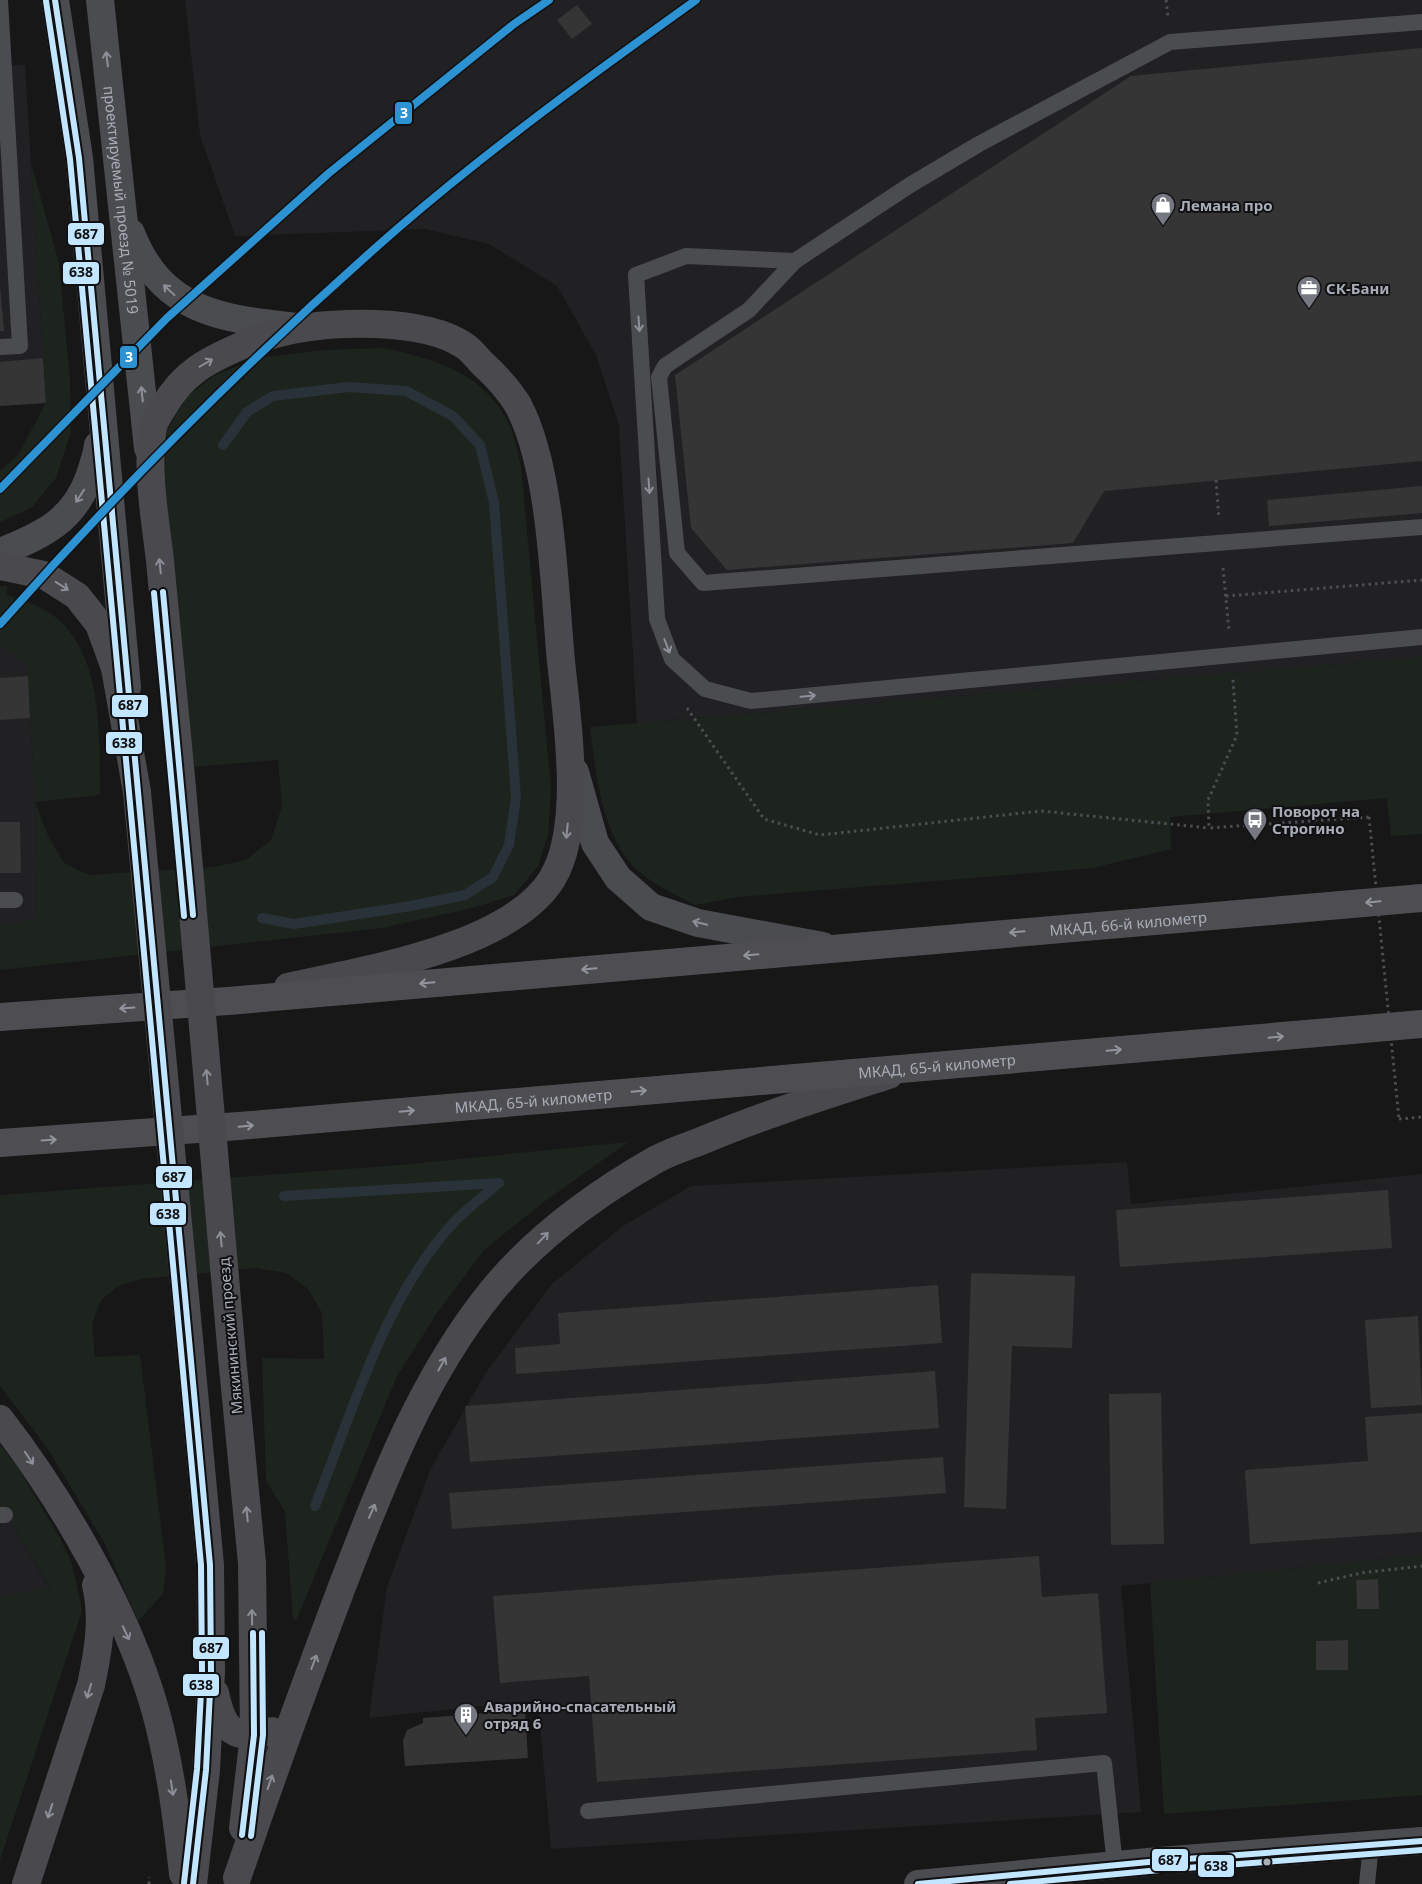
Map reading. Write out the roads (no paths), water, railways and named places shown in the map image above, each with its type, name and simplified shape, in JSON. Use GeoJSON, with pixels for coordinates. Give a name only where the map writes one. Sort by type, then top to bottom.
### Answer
{"type":"FeatureCollection","features":[{"type":"Feature","properties":{"kind":"highway","name":"МКАД, 66-й километр"},"geometry":{"type":"LineString","coordinates":[[834,948],[1422,898]]}},
{"type":"Feature","properties":{"kind":"highway"},"geometry":{"type":"LineString","coordinates":[[0,1017],[228,1001],[834,948]]}},
{"type":"Feature","properties":{"kind":"highway","name":"МКАД, 65-й километр"},"geometry":{"type":"LineString","coordinates":[[0,1143],[239,1126],[1422,1024]]}},
{"type":"Feature","properties":{"kind":"main road"},"geometry":{"type":"LineString","coordinates":[[152,478],[154,423],[175,387],[204,362],[249,343],[298,327],[349,324],[397,325],[434,332],[466,346],[493,373],[517,404],[532,442],[541,480],[549,536],[569,748],[570,801],[565,845],[552,879],[521,912],[470,940],[402,961],[228,1001]]}},
{"type":"Feature","properties":{"kind":"main road","name":"проектируемый проезд № 5019"},"geometry":{"type":"LineString","coordinates":[[152,478],[182,788]]}},
{"type":"Feature","properties":{"kind":"main road"},"geometry":{"type":"LineString","coordinates":[[0,566],[44,575],[77,596],[99,624],[115,668],[137,792],[210,1565],[211,1672],[206,1770],[193,1884]]}},
{"type":"Feature","properties":{"kind":"main road","name":"Мякининский проезд"},"geometry":{"type":"LineString","coordinates":[[182,788],[252,1563],[254,1735],[236,1881]]}},
{"type":"Feature","properties":{"kind":"main road"},"geometry":{"type":"LineString","coordinates":[[236,1881],[296,1708],[364,1530],[413,1417],[451,1348],[492,1291],[548,1232],[601,1194],[658,1159],[749,1121],[912,1068]]}},
{"type":"Feature","properties":{"kind":"main road"},"geometry":{"type":"LineString","coordinates":[[0,1419],[30,1457],[90,1557],[136,1653],[154,1709],[167,1760],[184,1884]]}},
{"type":"Feature","properties":{"kind":"main road"},"geometry":{"type":"LineString","coordinates":[[26,1884],[91,1686],[98,1653],[101,1606],[90,1557]]}},
{"type":"Feature","properties":{"kind":"main road"},"geometry":{"type":"LineString","coordinates":[[211,1672],[224,1725],[235,1734],[254,1735],[276,1730],[296,1708]]}},
{"type":"Feature","properties":{"kind":"street"},"geometry":{"type":"LineString","coordinates":[[55,0],[79,158],[137,792]]}},
{"type":"Feature","properties":{"kind":"street","name":"проектируемый проезд № 5019"},"geometry":{"type":"LineString","coordinates":[[100,0],[152,478]]}},
{"type":"Feature","properties":{"kind":"street"},"geometry":{"type":"LineString","coordinates":[[122,212],[136,247],[155,277],[176,296],[202,309],[243,321],[298,327]]}},
{"type":"Feature","properties":{"kind":"street"},"geometry":{"type":"LineString","coordinates":[[0,552],[40,536],[68,515],[85,489],[98,452],[100,398]]}},
{"type":"Feature","properties":{"kind":"street"},"geometry":{"type":"LineString","coordinates":[[569,748],[581,798],[595,843],[618,878],[651,907],[698,923],[834,948]]}},
{"type":"Feature","properties":{"kind":"street"},"geometry":{"type":"LineString","coordinates":[[918,1884],[1115,1865],[1422,1841]]}},
{"type":"Feature","properties":{"kind":"lane"},"geometry":{"type":"LineString","coordinates":[[0,0],[7,238],[20,346],[0,348]]}},
{"type":"Feature","properties":{"kind":"lane"},"geometry":{"type":"LineString","coordinates":[[1422,22],[1170,42],[979,144],[910,185],[795,261],[749,310],[665,366],[659,377],[677,554],[703,584],[1422,527]]}},
{"type":"Feature","properties":{"kind":"lane"},"geometry":{"type":"LineString","coordinates":[[795,261],[686,256],[636,275],[657,619],[672,659],[705,689],[750,701],[1422,638]]}},
{"type":"Feature","properties":{"kind":"lane"},"geometry":{"type":"LineString","coordinates":[[588,1811],[1104,1763],[1115,1865]]}},
{"type":"Feature","properties":{"kind":"lane"},"geometry":{"type":"LineString","coordinates":[[1367,1884],[1371,1845]]}},
{"type":"Feature","properties":{"kind":"waterway"},"geometry":{"type":"LineString","coordinates":[[223,445],[247,412],[273,396],[348,387],[406,391],[453,416],[480,445],[494,503],[516,797],[509,845],[493,877],[465,895],[411,906],[294,924],[262,918]]}},
{"type":"Feature","properties":{"kind":"waterway"},"geometry":{"type":"LineString","coordinates":[[284,1196],[499,1183],[456,1220],[431,1249],[410,1282],[390,1318],[373,1356],[315,1506]]}},
{"type":"Feature","properties":{"kind":"place","name":"Лемана про"},"geometry":{"type":"Point","coordinates":[1163,226]}},
{"type":"Feature","properties":{"kind":"place","name":"СК-Бани"},"geometry":{"type":"Point","coordinates":[1309,309]}},
{"type":"Feature","properties":{"kind":"place","name":"Поворот на Строгино"},"geometry":{"type":"Point","coordinates":[1255,841]}},
{"type":"Feature","properties":{"kind":"place","name":"Аварийно-спасательный отряд 6"},"geometry":{"type":"Point","coordinates":[466,1736]}}]}
